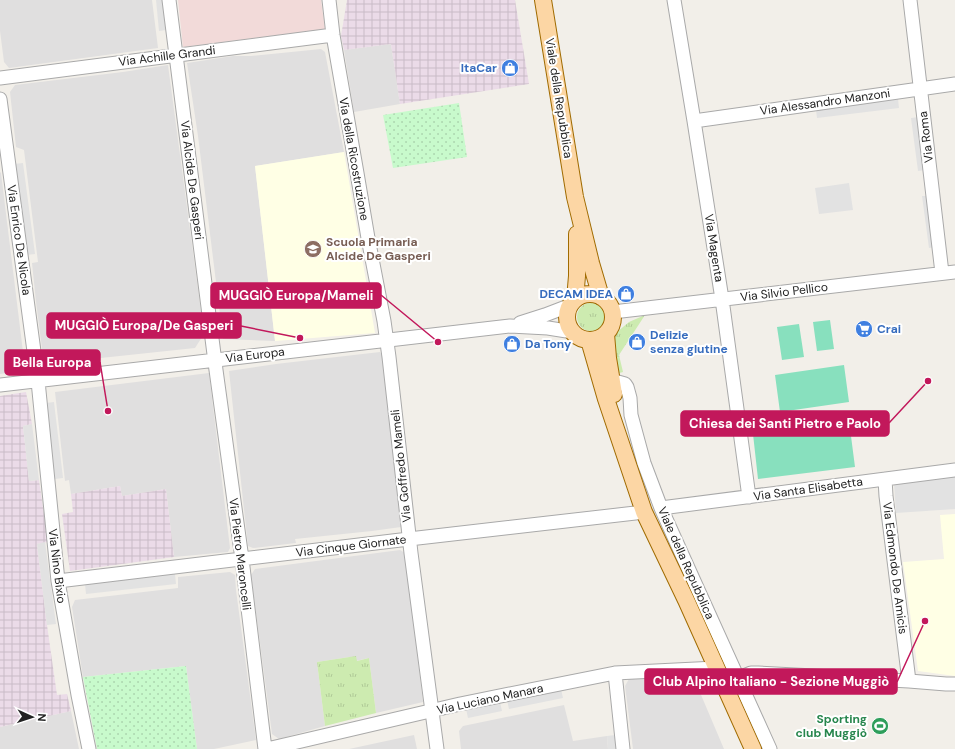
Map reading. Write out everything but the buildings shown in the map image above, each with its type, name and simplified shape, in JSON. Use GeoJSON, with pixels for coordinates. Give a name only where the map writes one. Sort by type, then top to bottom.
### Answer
{"type":"FeatureCollection","features":[{"type":"Feature","properties":{"kind":"main road","name":"Viale della Repubblica"},"geometry":{"type":"LineString","coordinates":[[543,0],[575,197],[601,297]]}},
{"type":"Feature","properties":{"kind":"main road","name":"Viale della Repubblica"},"geometry":{"type":"LineString","coordinates":[[573,302],[578,244],[575,197]]}},
{"type":"Feature","properties":{"kind":"main road"},"geometry":{"type":"LineString","coordinates":[[595,294],[601,297],[607,301],[612,312],[613,320],[610,327],[606,334],[601,337],[589,340],[580,338],[569,326],[567,319],[568,311],[573,302],[581,296],[595,294]]}},
{"type":"Feature","properties":{"kind":"main road","name":"Viale della Repubblica"},"geometry":{"type":"LineString","coordinates":[[606,334],[611,380],[627,460]]}},
{"type":"Feature","properties":{"kind":"main road","name":"Viale della Repubblica"},"geometry":{"type":"LineString","coordinates":[[589,340],[606,399],[644,512],[686,600],[753,749]]}},
{"type":"Feature","properties":{"kind":"street","name":"Via Alcide De Gasperi"},"geometry":{"type":"LineString","coordinates":[[169,0],[215,360]]}},
{"type":"Feature","properties":{"kind":"street","name":"Via della Ricostruzione"},"geometry":{"type":"LineString","coordinates":[[329,0],[333,35],[387,340]]}},
{"type":"Feature","properties":{"kind":"street","name":"Via Magenta"},"geometry":{"type":"LineString","coordinates":[[674,0],[722,299],[749,497]]}},
{"type":"Feature","properties":{"kind":"street","name":"Via Roma"},"geometry":{"type":"LineString","coordinates":[[910,0],[921,89],[949,272]]}},
{"type":"Feature","properties":{"kind":"street","name":"Via Achille Grandi"},"geometry":{"type":"LineString","coordinates":[[0,78],[333,35]]}},
{"type":"Feature","properties":{"kind":"street","name":"Via Alessandro Manzoni"},"geometry":{"type":"LineString","coordinates":[[694,121],[955,84]]}},
{"type":"Feature","properties":{"kind":"street","name":"Via Enrico De Nicola"},"geometry":{"type":"LineString","coordinates":[[0,99],[4,157],[38,381]]}},
{"type":"Feature","properties":{"kind":"street","name":"Via Silvio Pellico"},"geometry":{"type":"LineString","coordinates":[[612,312],[949,272]]}},
{"type":"Feature","properties":{"kind":"street","name":"Via Europa"},"geometry":{"type":"LineString","coordinates":[[510,326],[545,315],[573,302]]}},
{"type":"Feature","properties":{"kind":"street","name":"Via Europa"},"geometry":{"type":"LineString","coordinates":[[0,385],[510,326],[548,328],[573,332]]}},
{"type":"Feature","properties":{"kind":"street","name":"Via Goffredo Mameli"},"geometry":{"type":"LineString","coordinates":[[387,340],[409,539],[437,749]]}},
{"type":"Feature","properties":{"kind":"street","name":"Via Pietro Maroncelli"},"geometry":{"type":"LineString","coordinates":[[215,360],[266,749]]}},
{"type":"Feature","properties":{"kind":"street","name":"Viale della Repubblica"},"geometry":{"type":"LineString","coordinates":[[611,380],[625,384],[628,387],[631,415],[644,463],[661,508],[770,749]]}},
{"type":"Feature","properties":{"kind":"street","name":"Via Nino Bixio"},"geometry":{"type":"LineString","coordinates":[[38,381],[58,581],[89,749]]}},
{"type":"Feature","properties":{"kind":"street","name":"Via Santa Elisabetta"},"geometry":{"type":"LineString","coordinates":[[661,508],[955,470]]}},
{"type":"Feature","properties":{"kind":"street","name":"Via Edmondo De Amicis"},"geometry":{"type":"LineString","coordinates":[[885,479],[909,681]]}},
{"type":"Feature","properties":{"kind":"street","name":"Via Cinque Giornate"},"geometry":{"type":"LineString","coordinates":[[58,581],[644,512]]}},
{"type":"Feature","properties":{"kind":"street","name":"Via Luciano Manara"},"geometry":{"type":"LineString","coordinates":[[266,749],[432,711],[616,673],[716,668]]}},
{"type":"Feature","properties":{"kind":"street"},"geometry":{"type":"LineString","coordinates":[[616,673],[623,749]]}},
{"type":"Feature","properties":{"kind":"street"},"geometry":{"type":"LineString","coordinates":[[738,678],[752,673],[955,684]]}},
{"type":"Feature","properties":{"kind":"shaded area"},"geometry":{"type":"Polygon","coordinates":[[[0,0],[152,0],[158,48],[9,68],[4,62],[0,31],[0,0]]]}},
{"type":"Feature","properties":{"kind":"shaded area"},"geometry":{"type":"Polygon","coordinates":[[[156,0],[163,0],[166,30],[159,31],[156,0]]]}},
{"type":"Feature","properties":{"kind":"shaded area"},"geometry":{"type":"Polygon","coordinates":[[[178,0],[321,0],[325,29],[183,47],[178,0]]]}},
{"type":"Feature","properties":{"kind":"shaded area"},"geometry":{"type":"Polygon","coordinates":[[[347,0],[515,0],[529,84],[400,104],[391,44],[344,50],[341,36],[347,0]]]}},
{"type":"Feature","properties":{"kind":"shaded area"},"geometry":{"type":"Polygon","coordinates":[[[391,44],[400,104],[354,112],[344,50],[391,44]]]}},
{"type":"Feature","properties":{"kind":"shaded area"},"geometry":{"type":"Polygon","coordinates":[[[321,49],[325,52],[344,152],[255,166],[275,341],[223,339],[198,136],[187,63],[233,56],[251,56],[321,49]]]}},
{"type":"Feature","properties":{"kind":"shaded area"},"geometry":{"type":"Polygon","coordinates":[[[168,65],[204,334],[195,348],[44,364],[32,263],[38,262],[24,150],[16,147],[10,92],[15,85],[168,65]]]}},
{"type":"Feature","properties":{"kind":"shaded area"},"geometry":{"type":"Polygon","coordinates":[[[898,99],[899,108],[817,118],[816,110],[898,99]]]}},
{"type":"Feature","properties":{"kind":"shaded area"},"geometry":{"type":"Polygon","coordinates":[[[919,117],[925,170],[918,171],[911,118],[919,117]]]}},
{"type":"Feature","properties":{"kind":"shaded area","name":"Scuola Primaria Alcide De Gasperi"},"geometry":{"type":"Polygon","coordinates":[[[344,152],[375,333],[275,341],[255,166],[344,152]]]}},
{"type":"Feature","properties":{"kind":"shaded area"},"geometry":{"type":"Polygon","coordinates":[[[23,163],[35,254],[26,255],[14,164],[23,163]]]}},
{"type":"Feature","properties":{"kind":"shaded area"},"geometry":{"type":"Polygon","coordinates":[[[0,172],[24,360],[15,372],[0,374],[0,172]]]}},
{"type":"Feature","properties":{"kind":"shaded area"},"geometry":{"type":"Polygon","coordinates":[[[849,183],[853,210],[819,214],[815,188],[849,183]]]}},
{"type":"Feature","properties":{"kind":"shaded area"},"geometry":{"type":"Polygon","coordinates":[[[922,196],[928,196],[935,247],[929,248],[922,196]]]}},
{"type":"Feature","properties":{"kind":"shaded area"},"geometry":{"type":"Polygon","coordinates":[[[380,352],[383,356],[401,527],[295,539],[296,543],[253,548],[248,546],[229,371],[380,352]]]}},
{"type":"Feature","properties":{"kind":"shaded area"},"geometry":{"type":"Polygon","coordinates":[[[209,373],[230,548],[228,552],[174,557],[166,489],[122,496],[120,486],[71,494],[69,480],[65,481],[55,392],[209,373]]]}},
{"type":"Feature","properties":{"kind":"shaded area"},"geometry":{"type":"Polygon","coordinates":[[[26,392],[32,424],[23,426],[29,481],[39,480],[48,542],[37,544],[47,625],[57,695],[67,694],[71,711],[0,727],[0,396],[26,392]]]}},
{"type":"Feature","properties":{"kind":"shaded area"},"geometry":{"type":"Polygon","coordinates":[[[54,402],[63,478],[55,479],[46,403],[54,402]]]}},
{"type":"Feature","properties":{"kind":"shaded area"},"geometry":{"type":"Polygon","coordinates":[[[32,424],[39,480],[29,481],[23,426],[32,424]]]}},
{"type":"Feature","properties":{"kind":"shaded area"},"geometry":{"type":"Polygon","coordinates":[[[955,476],[955,509],[896,513],[894,483],[955,476]]]}},
{"type":"Feature","properties":{"kind":"shaded area"},"geometry":{"type":"Polygon","coordinates":[[[120,486],[122,496],[166,489],[174,557],[70,571],[62,514],[73,512],[71,494],[120,486]]]}},
{"type":"Feature","properties":{"kind":"shaded area"},"geometry":{"type":"Polygon","coordinates":[[[955,514],[955,676],[918,671],[903,562],[944,559],[940,515],[955,514]]]}},
{"type":"Feature","properties":{"kind":"shaded area"},"geometry":{"type":"Polygon","coordinates":[[[45,542],[56,624],[47,625],[37,544],[45,542]]]}},
{"type":"Feature","properties":{"kind":"shaded area"},"geometry":{"type":"Polygon","coordinates":[[[400,550],[405,553],[423,702],[376,713],[369,658],[356,661],[356,656],[317,662],[325,726],[279,739],[272,734],[251,575],[255,569],[400,550]]]}},
{"type":"Feature","properties":{"kind":"shaded area"},"geometry":{"type":"Polygon","coordinates":[[[230,572],[235,575],[256,740],[214,749],[197,749],[186,666],[83,677],[72,607],[75,600],[178,588],[178,577],[230,572]]]}},
{"type":"Feature","properties":{"kind":"shaded area"},"geometry":{"type":"Polygon","coordinates":[[[175,574],[176,584],[86,594],[85,584],[175,574]]]}},
{"type":"Feature","properties":{"kind":"shaded area"},"geometry":{"type":"Polygon","coordinates":[[[693,676],[724,749],[633,749],[625,686],[629,679],[693,676]]]}},
{"type":"Feature","properties":{"kind":"shaded area"},"geometry":{"type":"Polygon","coordinates":[[[561,689],[563,698],[509,709],[507,700],[561,689]]]}},
{"type":"Feature","properties":{"kind":"shaded area"},"geometry":{"type":"Polygon","coordinates":[[[500,702],[502,711],[468,718],[466,709],[500,702]]]}},
{"type":"Feature","properties":{"kind":"shaded area"},"geometry":{"type":"Polygon","coordinates":[[[564,705],[573,741],[607,736],[608,749],[461,749],[459,731],[463,726],[564,705]]]}},
{"type":"Feature","properties":{"kind":"shaded area"},"geometry":{"type":"Polygon","coordinates":[[[71,711],[79,749],[0,749],[0,727],[71,711]]]}},
{"type":"Feature","properties":{"kind":"shaded area"},"geometry":{"type":"Polygon","coordinates":[[[414,735],[417,749],[349,749],[414,735]]]}},
{"type":"Feature","properties":{"kind":"shaded area"},"geometry":{"type":"Polygon","coordinates":[[[615,735],[617,749],[608,749],[607,736],[615,735]]]}},
{"type":"Feature","properties":{"kind":"green space"},"geometry":{"type":"Polygon","coordinates":[[[459,103],[467,157],[393,168],[383,115],[459,103]]]}},
{"type":"Feature","properties":{"kind":"green space"},"geometry":{"type":"Polygon","coordinates":[[[591,303],[601,307],[605,317],[601,327],[591,331],[581,327],[577,317],[581,307],[591,303]]]}},
{"type":"Feature","properties":{"kind":"green space"},"geometry":{"type":"Polygon","coordinates":[[[645,315],[619,355],[623,372],[616,374],[611,337],[629,322],[645,315]]]}},
{"type":"Feature","properties":{"kind":"green space"},"geometry":{"type":"Polygon","coordinates":[[[830,320],[834,349],[817,351],[813,322],[830,320]]]}},
{"type":"Feature","properties":{"kind":"green space"},"geometry":{"type":"Polygon","coordinates":[[[799,324],[804,357],[782,360],[777,327],[799,324]]]}},
{"type":"Feature","properties":{"kind":"green space"},"geometry":{"type":"Polygon","coordinates":[[[844,365],[849,402],[780,412],[775,375],[844,365]]]}},
{"type":"Feature","properties":{"kind":"green space"},"geometry":{"type":"Polygon","coordinates":[[[848,413],[855,467],[758,479],[752,425],[848,413]]]}},
{"type":"Feature","properties":{"kind":"green space"},"geometry":{"type":"Polygon","coordinates":[[[356,656],[357,661],[369,658],[376,713],[325,726],[317,662],[356,656]]]}},
{"type":"Feature","properties":{"kind":"green space"},"geometry":{"type":"Polygon","coordinates":[[[186,666],[197,749],[97,749],[83,677],[186,666]]]}},
{"type":"Feature","properties":{"kind":"place","name":"ItaCar"},"geometry":{"type":"Point","coordinates":[510,68]}},
{"type":"Feature","properties":{"kind":"place","name":"Scuola Primaria Alcide De Gasperi"},"geometry":{"type":"Point","coordinates":[313,249]}},
{"type":"Feature","properties":{"kind":"place","name":"DECAM IDEA"},"geometry":{"type":"Point","coordinates":[626,294]}},
{"type":"Feature","properties":{"kind":"place","name":"Crai"},"geometry":{"type":"Point","coordinates":[864,329]}},
{"type":"Feature","properties":{"kind":"place","name":"MUGGIÒ Europa/De Gasperi"},"geometry":{"type":"Point","coordinates":[300,338]}},
{"type":"Feature","properties":{"kind":"place","name":"MUGGIÒ Europa/Mameli"},"geometry":{"type":"Point","coordinates":[438,342]}},
{"type":"Feature","properties":{"kind":"place","name":"Delizie senza glutine"},"geometry":{"type":"Point","coordinates":[637,342]}},
{"type":"Feature","properties":{"kind":"place","name":"Da Tony"},"geometry":{"type":"Point","coordinates":[512,344]}},
{"type":"Feature","properties":{"kind":"place","name":"Chiesa dei Santi Pietro e Paolo"},"geometry":{"type":"Point","coordinates":[928,381]}},
{"type":"Feature","properties":{"kind":"place","name":"Bella Europa"},"geometry":{"type":"Point","coordinates":[108,411]}},
{"type":"Feature","properties":{"kind":"place","name":"Club Alpino Italiano - Sezione Muggiò"},"geometry":{"type":"Point","coordinates":[925,621]}},
{"type":"Feature","properties":{"kind":"place","name":"Sporting club Muggiò"},"geometry":{"type":"Point","coordinates":[880,726]}}]}
